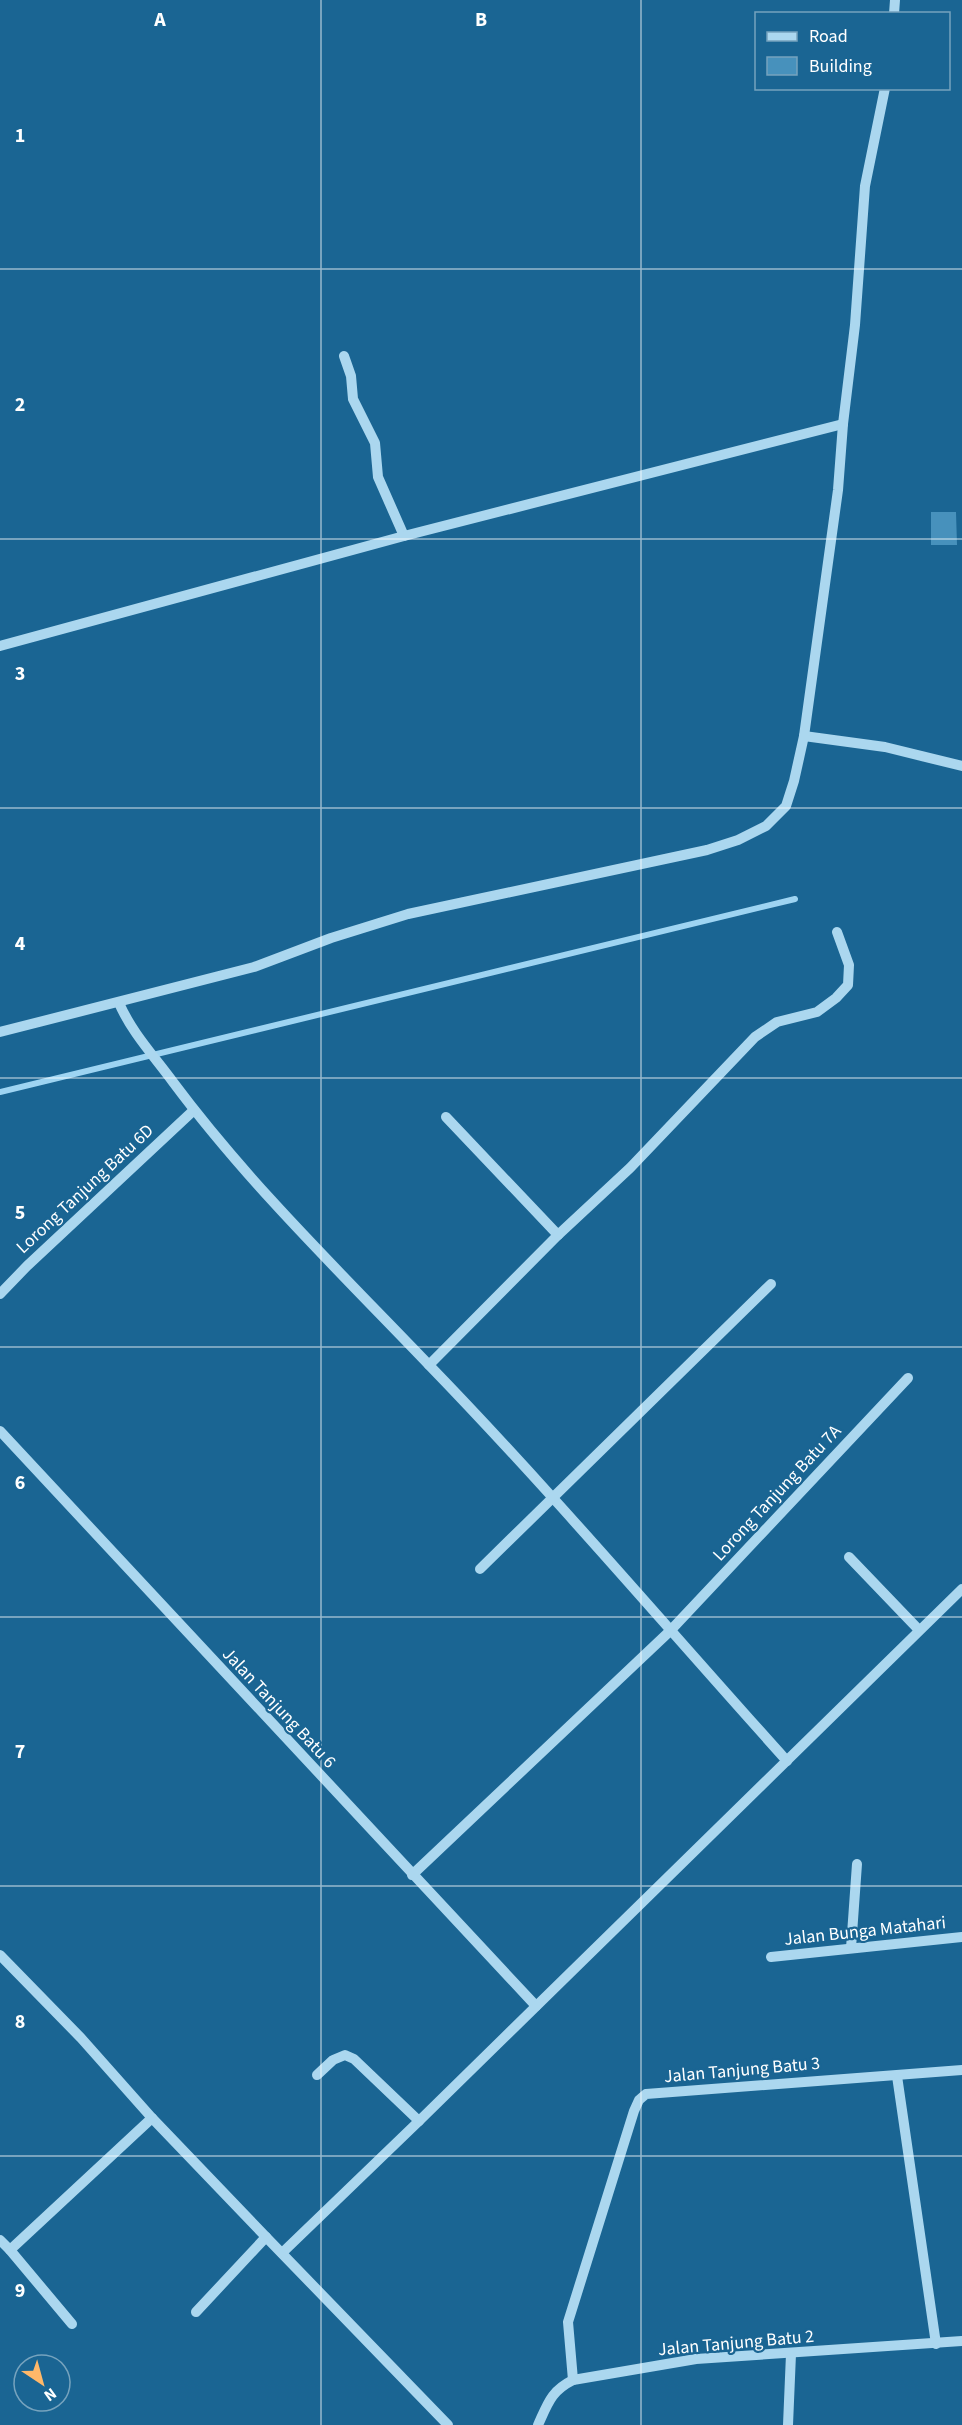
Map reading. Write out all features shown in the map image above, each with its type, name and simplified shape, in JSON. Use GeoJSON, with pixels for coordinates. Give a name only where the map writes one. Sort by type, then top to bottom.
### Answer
{"type":"FeatureCollection","features":[{"type":"Feature","properties":{"kind":"street"},"geometry":{"type":"LineString","coordinates":[[0,1032],[254,967],[331,938],[408,914],[683,856],[738,840],[766,826],[786,806],[804,736],[838,490],[855,325],[865,186],[885,90]]}},
{"type":"Feature","properties":{"kind":"street"},"geometry":{"type":"LineString","coordinates":[[344,356],[351,376],[353,399],[375,443],[378,477],[402,532]]}},
{"type":"Feature","properties":{"kind":"street"},"geometry":{"type":"LineString","coordinates":[[0,646],[402,532],[843,424]]}},
{"type":"Feature","properties":{"kind":"street"},"geometry":{"type":"LineString","coordinates":[[804,736],[885,747],[962,766]]}},
{"type":"Feature","properties":{"kind":"street"},"geometry":{"type":"LineString","coordinates":[[429,1365],[558,1235],[630,1168],[755,1037],[777,1022],[817,1012],[836,998],[848,985],[849,965],[837,932]]}},
{"type":"Feature","properties":{"kind":"street"},"geometry":{"type":"LineString","coordinates":[[119,1003],[129,1024],[194,1110],[308,1240],[555,1498],[787,1761]]}},
{"type":"Feature","properties":{"kind":"street","name":"Lorong Tanjung Batu 6D"},"geometry":{"type":"LineString","coordinates":[[0,1294],[194,1110]]}},
{"type":"Feature","properties":{"kind":"street"},"geometry":{"type":"LineString","coordinates":[[446,1117],[558,1235]]}},
{"type":"Feature","properties":{"kind":"street"},"geometry":{"type":"LineString","coordinates":[[480,1569],[771,1284]]}},
{"type":"Feature","properties":{"kind":"street","name":"Lorong Tanjung Batu 7A"},"geometry":{"type":"LineString","coordinates":[[412,1875],[670,1631],[908,1378]]}},
{"type":"Feature","properties":{"kind":"street","name":"Jalan Tanjung Batu 6"},"geometry":{"type":"LineString","coordinates":[[0,1431],[536,2006]]}},
{"type":"Feature","properties":{"kind":"street"},"geometry":{"type":"LineString","coordinates":[[849,1557],[919,1630]]}},
{"type":"Feature","properties":{"kind":"street"},"geometry":{"type":"LineString","coordinates":[[282,2253],[962,1589]]}},
{"type":"Feature","properties":{"kind":"street"},"geometry":{"type":"LineString","coordinates":[[851,1948],[857,1864]]}},
{"type":"Feature","properties":{"kind":"street","name":"Jalan Bunga Matahari"},"geometry":{"type":"LineString","coordinates":[[771,1958],[962,1937]]}},
{"type":"Feature","properties":{"kind":"street"},"geometry":{"type":"LineString","coordinates":[[0,1955],[81,2038],[152,2118],[448,2425]]}},
{"type":"Feature","properties":{"kind":"street"},"geometry":{"type":"LineString","coordinates":[[316,2075],[333,2060],[345,2055],[354,2059],[419,2121]]}},
{"type":"Feature","properties":{"kind":"street","name":"Jalan Tanjung Batu 3"},"geometry":{"type":"LineString","coordinates":[[573,2380],[568,2322],[633,2111],[639,2100],[646,2094],[806,2080],[897,2076],[962,2070]]}},
{"type":"Feature","properties":{"kind":"street"},"geometry":{"type":"LineString","coordinates":[[897,2076],[936,2344]]}},
{"type":"Feature","properties":{"kind":"street"},"geometry":{"type":"LineString","coordinates":[[10,2250],[152,2118]]}},
{"type":"Feature","properties":{"kind":"street"},"geometry":{"type":"LineString","coordinates":[[196,2312],[266,2237]]}},
{"type":"Feature","properties":{"kind":"street"},"geometry":{"type":"LineString","coordinates":[[0,2240],[72,2324]]}},
{"type":"Feature","properties":{"kind":"street","name":"Jalan Tanjung Batu 2"},"geometry":{"type":"LineString","coordinates":[[538,2425],[550,2398],[559,2387],[573,2380],[696,2359],[962,2341]]}},
{"type":"Feature","properties":{"kind":"street"},"geometry":{"type":"LineString","coordinates":[[788,2425],[791,2354]]}},
{"type":"Feature","properties":{"kind":"building"},"geometry":{"type":"Polygon","coordinates":[[[931,512],[956,512],[957,545],[931,545],[931,512]]]}},
{"type":"Feature","properties":{"kind":"waterway"},"geometry":{"type":"LineString","coordinates":[[0,1092],[795,899]]}}]}
